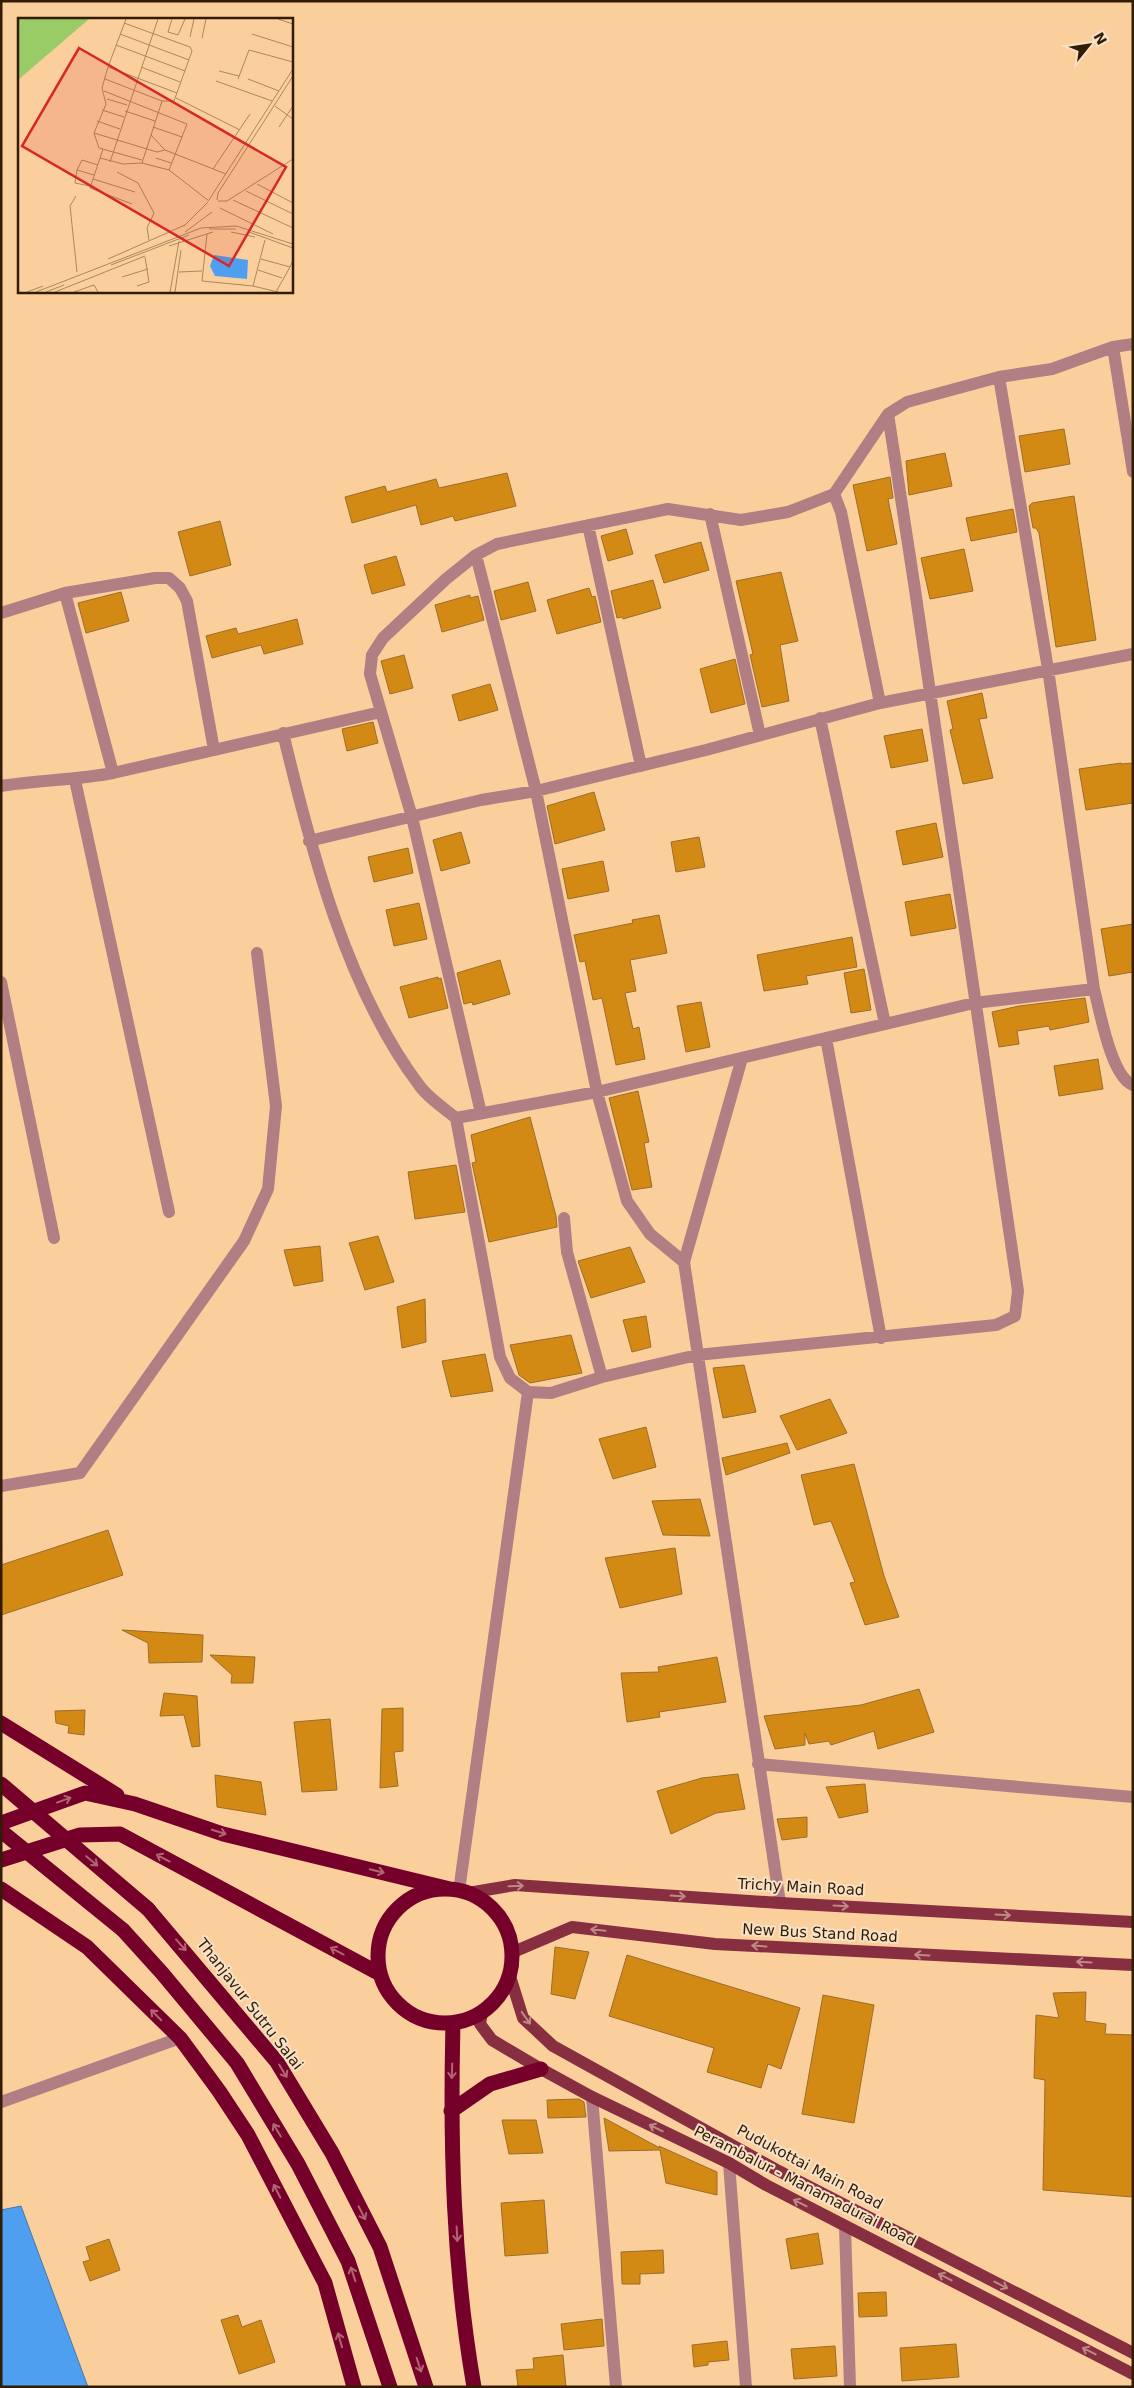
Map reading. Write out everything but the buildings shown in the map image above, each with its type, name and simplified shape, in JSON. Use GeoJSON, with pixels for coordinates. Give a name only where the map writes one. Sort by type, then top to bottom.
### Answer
{"type":"FeatureCollection","features":[{"type":"Feature","properties":{"kind":"highway"},"geometry":{"type":"LineString","coordinates":[[1,1723],[106,1789],[134,1804]]}},
{"type":"Feature","properties":{"kind":"highway","name":"Thanjavur Sutru Salai"},"geometry":{"type":"LineString","coordinates":[[1,1784],[148,1909],[277,2062],[332,2153],[380,2247],[426,2387]]}},
{"type":"Feature","properties":{"kind":"highway"},"geometry":{"type":"LineString","coordinates":[[1,1823],[85,1793],[134,1804],[223,1834],[459,1891],[485,1903],[499,1917],[508,1934],[511,1953],[509,1973],[503,1988],[494,2001],[482,2012],[453,2023],[434,2022],[416,2017],[408,2012],[400,2006],[388,1991],[380,1974],[379,1946],[382,1932],[393,1913],[409,1899],[429,1891],[459,1891]]}},
{"type":"Feature","properties":{"kind":"highway"},"geometry":{"type":"LineString","coordinates":[[1,1831],[123,1930],[237,2063],[298,2164],[348,2261],[390,2387]]}},
{"type":"Feature","properties":{"kind":"highway"},"geometry":{"type":"LineString","coordinates":[[1,1860],[80,1835],[120,1834],[380,1974]]}},
{"type":"Feature","properties":{"kind":"highway"},"geometry":{"type":"LineString","coordinates":[[1,1889],[16,1901],[87,1947],[180,2038],[220,2091],[248,2136],[324,2283],[354,2387]]}},
{"type":"Feature","properties":{"kind":"highway"},"geometry":{"type":"LineString","coordinates":[[1,1896],[16,1901]]}},
{"type":"Feature","properties":{"kind":"highway"},"geometry":{"type":"LineString","coordinates":[[453,2023],[451,2111],[457,2244],[474,2387]]}},
{"type":"Feature","properties":{"kind":"highway"},"geometry":{"type":"LineString","coordinates":[[451,2111],[490,2084],[541,2069]]}},
{"type":"Feature","properties":{"kind":"main road","name":"Trichy Main Road"},"geometry":{"type":"LineString","coordinates":[[459,1891],[515,1885],[780,1903],[1133,1922]]}},
{"type":"Feature","properties":{"kind":"main road","name":"New Bus Stand Road"},"geometry":{"type":"LineString","coordinates":[[511,1953],[572,1927],[724,1944],[1133,1965]]}},
{"type":"Feature","properties":{"kind":"main road","name":"Pudukottai Main Road"},"geometry":{"type":"LineString","coordinates":[[509,1973],[523,2018],[553,2046],[775,2169],[1133,2353]]}},
{"type":"Feature","properties":{"kind":"main road","name":"Perambalur - Manamadurai Road"},"geometry":{"type":"LineString","coordinates":[[482,2012],[480,2024],[492,2040],[541,2069],[592,2097],[729,2163],[845,2226],[1133,2374]]}},
{"type":"Feature","properties":{"kind":"street"},"geometry":{"type":"LineString","coordinates":[[481,1113],[412,817],[370,674],[372,655],[383,638],[476,555],[497,544],[668,509],[741,520],[788,512],[834,494],[888,414],[907,402],[999,377],[1052,369],[1113,347],[1133,344]]}},
{"type":"Feature","properties":{"kind":"street"},"geometry":{"type":"LineString","coordinates":[[1113,347],[1133,472]]}},
{"type":"Feature","properties":{"kind":"street"},"geometry":{"type":"LineString","coordinates":[[999,377],[1048,669],[1094,989],[1114,1064],[1126,1083],[1133,1085]]}},
{"type":"Feature","properties":{"kind":"street"},"geometry":{"type":"LineString","coordinates":[[283,733],[309,841],[352,963],[386,1036],[420,1087],[456,1118],[500,1357],[510,1378],[528,1392],[551,1393],[602,1377],[697,1355],[996,1325],[1015,1316],[1018,1290],[974,1002],[931,693],[888,414]]}},
{"type":"Feature","properties":{"kind":"street"},"geometry":{"type":"LineString","coordinates":[[834,494],[841,512],[880,703]]}},
{"type":"Feature","properties":{"kind":"street"},"geometry":{"type":"LineString","coordinates":[[710,514],[760,735]]}},
{"type":"Feature","properties":{"kind":"street"},"geometry":{"type":"LineString","coordinates":[[588,525],[641,766]]}},
{"type":"Feature","properties":{"kind":"street"},"geometry":{"type":"LineString","coordinates":[[476,555],[536,791],[597,1092],[627,1201],[650,1234],[684,1262]]}},
{"type":"Feature","properties":{"kind":"street"},"geometry":{"type":"LineString","coordinates":[[1,612],[65,593],[155,578],[169,578],[180,588],[187,600],[214,750]]}},
{"type":"Feature","properties":{"kind":"street"},"geometry":{"type":"LineString","coordinates":[[65,593],[113,773]]}},
{"type":"Feature","properties":{"kind":"street"},"geometry":{"type":"LineString","coordinates":[[309,841],[481,800],[536,791],[641,766],[880,703],[1133,654]]}},
{"type":"Feature","properties":{"kind":"street"},"geometry":{"type":"LineString","coordinates":[[1,786],[76,780],[113,773],[158,761],[381,712]]}},
{"type":"Feature","properties":{"kind":"street"},"geometry":{"type":"LineString","coordinates":[[820,718],[885,1024]]}},
{"type":"Feature","properties":{"kind":"street"},"geometry":{"type":"LineString","coordinates":[[76,780],[169,1212]]}},
{"type":"Feature","properties":{"kind":"street"},"geometry":{"type":"LineString","coordinates":[[1,1486],[80,1473],[244,1241],[268,1189],[276,1106],[257,954]]}},
{"type":"Feature","properties":{"kind":"street"},"geometry":{"type":"LineString","coordinates":[[1,982],[54,1238]]}},
{"type":"Feature","properties":{"kind":"street"},"geometry":{"type":"LineString","coordinates":[[456,1118],[597,1092],[974,1002],[1094,989]]}},
{"type":"Feature","properties":{"kind":"street"},"geometry":{"type":"LineString","coordinates":[[826,1038],[881,1338]]}},
{"type":"Feature","properties":{"kind":"street"},"geometry":{"type":"LineString","coordinates":[[742,1058],[684,1262],[780,1903]]}},
{"type":"Feature","properties":{"kind":"street"},"geometry":{"type":"LineString","coordinates":[[564,1218],[566,1252],[602,1377]]}},
{"type":"Feature","properties":{"kind":"street"},"geometry":{"type":"LineString","coordinates":[[459,1891],[528,1392]]}},
{"type":"Feature","properties":{"kind":"street"},"geometry":{"type":"LineString","coordinates":[[758,1764],[1133,1797]]}},
{"type":"Feature","properties":{"kind":"street"},"geometry":{"type":"LineString","coordinates":[[1,2102],[180,2038]]}},
{"type":"Feature","properties":{"kind":"street"},"geometry":{"type":"LineString","coordinates":[[592,2097],[616,2387]]}},
{"type":"Feature","properties":{"kind":"street"},"geometry":{"type":"LineString","coordinates":[[729,2163],[746,2387]]}},
{"type":"Feature","properties":{"kind":"street"},"geometry":{"type":"LineString","coordinates":[[845,2226],[850,2387]]}},
{"type":"Feature","properties":{"kind":"water"},"geometry":{"type":"Polygon","coordinates":[[[21,2206],[88,2387],[1,2387],[1,2210],[21,2206]]]}}]}
